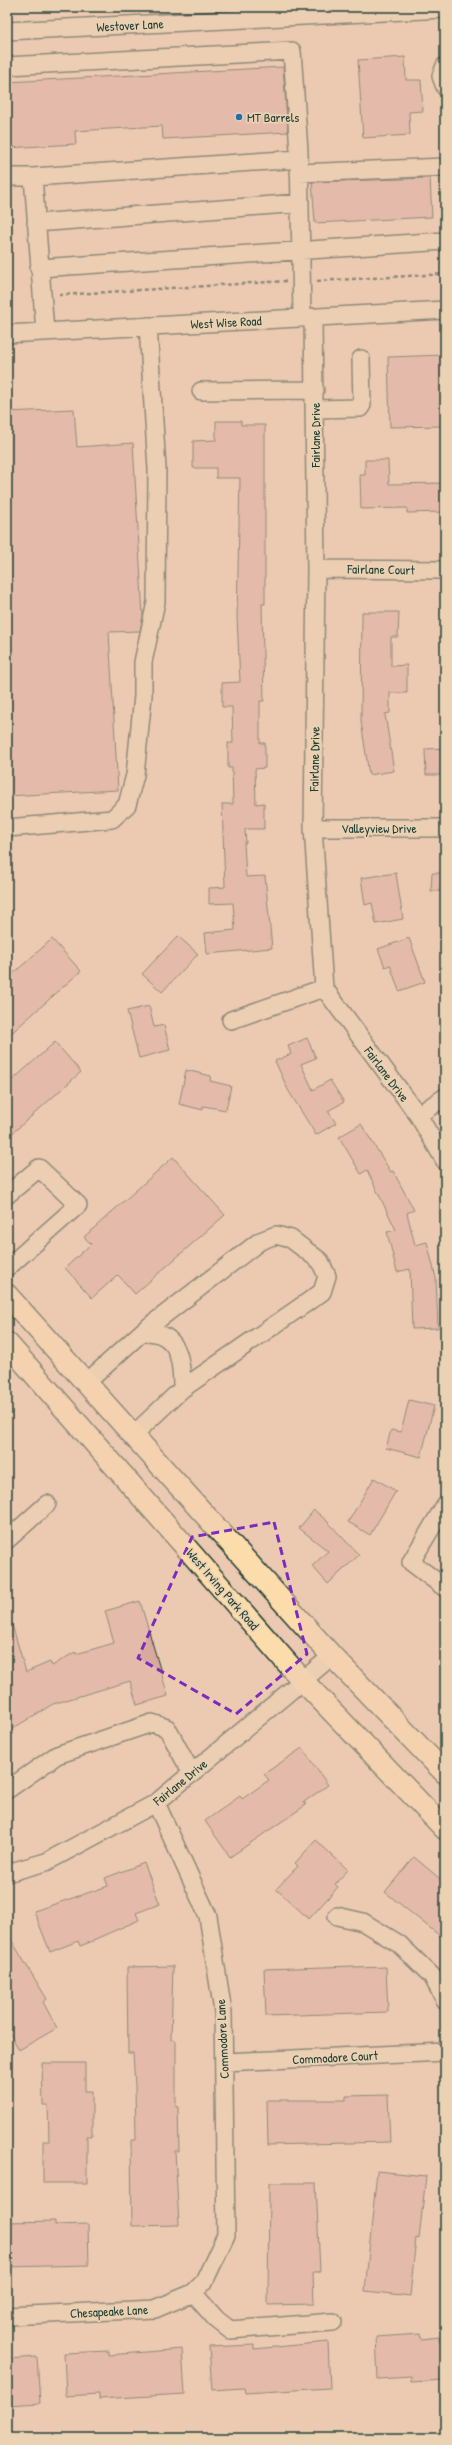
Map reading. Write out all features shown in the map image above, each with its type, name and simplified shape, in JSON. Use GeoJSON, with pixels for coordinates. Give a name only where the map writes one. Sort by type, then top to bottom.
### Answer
{"type":"FeatureCollection","features":[{"type":"Feature","properties":{"kind":"main road"},"geometry":{"type":"LineString","coordinates":[[7,1295],[132,1436],[332,1656],[445,1773]]}},
{"type":"Feature","properties":{"kind":"main road","name":"West Irving Park Road"},"geometry":{"type":"LineString","coordinates":[[7,1343],[303,1681],[445,1829]]}},
{"type":"Feature","properties":{"kind":"street","name":"Westover Lane"},"geometry":{"type":"LineString","coordinates":[[7,31],[445,9]]}},
{"type":"Feature","properties":{"kind":"street","name":"Fairlane Drive"},"geometry":{"type":"LineString","coordinates":[[7,66],[292,51],[299,166],[301,281],[308,318],[315,409],[316,569],[313,828],[324,988],[418,1115],[445,1161]]}},
{"type":"Feature","properties":{"kind":"street"},"geometry":{"type":"LineString","coordinates":[[445,66],[441,76],[445,87]]}},
{"type":"Feature","properties":{"kind":"street"},"geometry":{"type":"LineString","coordinates":[[7,177],[299,166],[445,167]]}},
{"type":"Feature","properties":{"kind":"street"},"geometry":{"type":"LineString","coordinates":[[33,176],[45,332]]}},
{"type":"Feature","properties":{"kind":"street"},"geometry":{"type":"LineString","coordinates":[[36,222],[300,203]]}},
{"type":"Feature","properties":{"kind":"street"},"geometry":{"type":"LineString","coordinates":[[39,268],[445,241]]}},
{"type":"Feature","properties":{"kind":"street","name":"West Wise Road"},"geometry":{"type":"LineString","coordinates":[[7,334],[445,310]]}},
{"type":"Feature","properties":{"kind":"street"},"geometry":{"type":"LineString","coordinates":[[7,828],[112,820],[127,805],[135,775],[142,696],[142,662],[156,602],[157,469],[148,326]]}},
{"type":"Feature","properties":{"kind":"street"},"geometry":{"type":"LineString","coordinates":[[315,409],[360,408],[362,405],[361,359]]}},
{"type":"Feature","properties":{"kind":"street"},"geometry":{"type":"LineString","coordinates":[[201,391],[314,390]]}},
{"type":"Feature","properties":{"kind":"street","name":"Fairlane Court"},"geometry":{"type":"LineString","coordinates":[[316,569],[445,570]]}},
{"type":"Feature","properties":{"kind":"street","name":"Valleyview Drive"},"geometry":{"type":"LineString","coordinates":[[313,828],[445,828]]}},
{"type":"Feature","properties":{"kind":"street"},"geometry":{"type":"LineString","coordinates":[[231,1020],[324,988]]}},
{"type":"Feature","properties":{"kind":"street"},"geometry":{"type":"LineString","coordinates":[[418,1115],[445,1097]]}},
{"type":"Feature","properties":{"kind":"street"},"geometry":{"type":"LineString","coordinates":[[7,1195],[39,1168],[78,1205],[7,1268]]}},
{"type":"Feature","properties":{"kind":"street"},"geometry":{"type":"LineString","coordinates":[[86,1383],[142,1332],[260,1241],[276,1235],[291,1239],[320,1261],[327,1276],[322,1292],[182,1389],[132,1436]]}},
{"type":"Feature","properties":{"kind":"street"},"geometry":{"type":"LineString","coordinates":[[142,1332],[153,1332],[169,1339],[182,1361],[182,1389]]}},
{"type":"Feature","properties":{"kind":"street"},"geometry":{"type":"LineString","coordinates":[[7,1540],[47,1504]]}},
{"type":"Feature","properties":{"kind":"street"},"geometry":{"type":"LineString","coordinates":[[445,1505],[411,1562],[445,1588]]}},
{"type":"Feature","properties":{"kind":"street","name":"Fairlane Drive"},"geometry":{"type":"LineString","coordinates":[[7,1874],[46,1862],[156,1803],[332,1656]]}},
{"type":"Feature","properties":{"kind":"street"},"geometry":{"type":"LineString","coordinates":[[7,1790],[57,1755],[152,1723],[167,1728],[192,1774]]}},
{"type":"Feature","properties":{"kind":"street","name":"Commodore Lane"},"geometry":{"type":"LineString","coordinates":[[156,1803],[208,1916],[223,2012],[225,2062],[226,2234],[199,2287]]}},
{"type":"Feature","properties":{"kind":"street"},"geometry":{"type":"LineString","coordinates":[[337,1916],[363,1922],[399,1944],[432,1976],[445,2000]]}},
{"type":"Feature","properties":{"kind":"street","name":"Commodore Court"},"geometry":{"type":"LineString","coordinates":[[225,2062],[445,2052]]}},
{"type":"Feature","properties":{"kind":"street"},"geometry":{"type":"LineString","coordinates":[[199,2287],[216,2319],[230,2330],[333,2322]]}},
{"type":"Feature","properties":{"kind":"street","name":"Chesapeake Lane"},"geometry":{"type":"LineString","coordinates":[[7,2316],[155,2308],[199,2287]]}},
{"type":"Feature","properties":{"kind":"path"},"geometry":{"type":"LineString","coordinates":[[43,295],[273,280],[301,281],[445,274]]}},
{"type":"Feature","properties":{"kind":"highlighted area"},"geometry":{"type":"Polygon","coordinates":[[[274,1522],[307,1654],[236,1714],[138,1658],[192,1537],[274,1522]]]}},
{"type":"Feature","properties":{"kind":"building"},"geometry":{"type":"Polygon","coordinates":[[[405,57],[406,80],[421,80],[423,111],[409,112],[410,135],[363,138],[358,60],[405,57]]]}},
{"type":"Feature","properties":{"kind":"building"},"geometry":{"type":"Polygon","coordinates":[[[283,67],[288,132],[163,139],[162,126],[75,131],[76,144],[7,148],[7,82],[283,67]]]}},
{"type":"Feature","properties":{"kind":"building"},"geometry":{"type":"Polygon","coordinates":[[[430,178],[432,217],[315,223],[312,182],[430,178]]]}},
{"type":"Feature","properties":{"kind":"building"},"geometry":{"type":"Polygon","coordinates":[[[444,355],[445,426],[390,427],[388,357],[444,355]]]}},
{"type":"Feature","properties":{"kind":"building"},"geometry":{"type":"Polygon","coordinates":[[[74,409],[77,447],[133,443],[143,616],[140,631],[109,632],[118,790],[7,796],[7,412],[74,409]]]}},
{"type":"Feature","properties":{"kind":"building"},"geometry":{"type":"Polygon","coordinates":[[[216,421],[241,421],[241,425],[265,425],[265,604],[262,604],[264,701],[260,701],[260,743],[265,743],[265,768],[255,769],[256,804],[264,803],[264,829],[245,829],[246,843],[244,843],[246,877],[265,876],[272,948],[207,954],[205,933],[235,930],[233,903],[209,904],[209,888],[225,887],[222,804],[233,804],[232,768],[228,768],[228,743],[233,743],[232,707],[222,707],[222,683],[240,682],[237,617],[240,478],[216,478],[216,468],[193,468],[193,441],[216,440],[216,421]]]}},
{"type":"Feature","properties":{"kind":"building"},"geometry":{"type":"Polygon","coordinates":[[[365,460],[388,460],[389,484],[445,483],[445,512],[407,513],[407,508],[361,509],[360,475],[365,475],[365,460]]]}},
{"type":"Feature","properties":{"kind":"building"},"geometry":{"type":"Polygon","coordinates":[[[362,612],[399,612],[398,637],[391,637],[391,666],[407,665],[407,693],[390,693],[390,713],[385,714],[394,771],[369,775],[361,721],[362,612]]]}},
{"type":"Feature","properties":{"kind":"building"},"geometry":{"type":"Polygon","coordinates":[[[445,748],[445,775],[426,775],[425,749],[445,748]]]}},
{"type":"Feature","properties":{"kind":"building"},"geometry":{"type":"Polygon","coordinates":[[[396,873],[403,919],[376,924],[372,903],[365,905],[361,878],[396,873]]]}},
{"type":"Feature","properties":{"kind":"building"},"geometry":{"type":"Polygon","coordinates":[[[432,873],[445,873],[445,891],[431,891],[432,873]]]}},
{"type":"Feature","properties":{"kind":"building"},"geometry":{"type":"Polygon","coordinates":[[[178,936],[198,954],[162,992],[142,974],[178,936]]]}},
{"type":"Feature","properties":{"kind":"building"},"geometry":{"type":"Polygon","coordinates":[[[409,938],[425,982],[399,991],[390,965],[385,967],[378,949],[409,938]]]}},
{"type":"Feature","properties":{"kind":"building"},"geometry":{"type":"Polygon","coordinates":[[[52,939],[81,971],[7,1037],[7,979],[52,939]]]}},
{"type":"Feature","properties":{"kind":"building"},"geometry":{"type":"Polygon","coordinates":[[[149,1006],[154,1027],[164,1025],[170,1050],[139,1058],[127,1011],[149,1006]]]}},
{"type":"Feature","properties":{"kind":"building"},"geometry":{"type":"Polygon","coordinates":[[[307,1038],[316,1058],[301,1064],[313,1090],[330,1080],[344,1102],[328,1111],[336,1123],[316,1135],[288,1090],[275,1061],[291,1054],[288,1046],[307,1038]]]}},
{"type":"Feature","properties":{"kind":"building"},"geometry":{"type":"Polygon","coordinates":[[[55,1042],[81,1072],[7,1138],[7,1085],[55,1042]]]}},
{"type":"Feature","properties":{"kind":"building"},"geometry":{"type":"Polygon","coordinates":[[[186,1070],[211,1076],[210,1081],[231,1086],[226,1110],[203,1106],[203,1110],[179,1104],[186,1070]]]}},
{"type":"Feature","properties":{"kind":"building"},"geometry":{"type":"Polygon","coordinates":[[[361,1124],[391,1172],[393,1171],[414,1210],[407,1213],[415,1245],[427,1242],[436,1278],[438,1328],[412,1329],[410,1269],[397,1272],[387,1232],[396,1230],[367,1170],[361,1174],[339,1137],[361,1124]]]}},
{"type":"Feature","properties":{"kind":"building"},"geometry":{"type":"Polygon","coordinates":[[[173,1157],[225,1215],[135,1294],[118,1275],[92,1298],[65,1268],[91,1244],[84,1237],[173,1157]]]}},
{"type":"Feature","properties":{"kind":"building"},"geometry":{"type":"Polygon","coordinates":[[[409,1400],[434,1406],[421,1457],[386,1448],[391,1430],[401,1432],[409,1400]]]}},
{"type":"Feature","properties":{"kind":"building"},"geometry":{"type":"Polygon","coordinates":[[[374,1478],[396,1491],[370,1535],[348,1522],[374,1478]]]}},
{"type":"Feature","properties":{"kind":"building"},"geometry":{"type":"Polygon","coordinates":[[[314,1510],[327,1521],[359,1555],[328,1584],[312,1566],[328,1551],[299,1528],[314,1510]]]}},
{"type":"Feature","properties":{"kind":"building"},"geometry":{"type":"Polygon","coordinates":[[[140,1601],[168,1696],[137,1705],[130,1681],[53,1704],[7,1732],[7,1621],[11,1621],[26,1672],[50,1662],[52,1666],[75,1652],[76,1654],[114,1643],[105,1611],[140,1601]]]}},
{"type":"Feature","properties":{"kind":"building"},"geometry":{"type":"Polygon","coordinates":[[[302,1748],[328,1785],[304,1802],[306,1805],[230,1857],[205,1821],[240,1796],[242,1799],[269,1780],[264,1774],[302,1748]]]}},
{"type":"Feature","properties":{"kind":"building"},"geometry":{"type":"Polygon","coordinates":[[[316,1840],[348,1870],[335,1884],[338,1887],[309,1919],[276,1889],[298,1866],[295,1863],[316,1840]]]}},
{"type":"Feature","properties":{"kind":"building"},"geometry":{"type":"Polygon","coordinates":[[[414,1857],[445,1883],[445,1940],[385,1892],[414,1857]]]}},
{"type":"Feature","properties":{"kind":"building"},"geometry":{"type":"Polygon","coordinates":[[[144,1863],[160,1904],[136,1913],[139,1920],[93,1941],[80,1946],[78,1941],[50,1952],[34,1911],[108,1886],[105,1878],[144,1863]]]}},
{"type":"Feature","properties":{"kind":"building"},"geometry":{"type":"Polygon","coordinates":[[[7,1933],[47,1999],[43,2002],[57,2028],[19,2050],[7,2028],[7,1933]]]}},
{"type":"Feature","properties":{"kind":"building"},"geometry":{"type":"Polygon","coordinates":[[[173,1966],[171,2040],[176,2040],[176,2107],[178,2107],[179,2151],[175,2151],[179,2225],[132,2226],[131,2140],[136,2140],[135,2086],[133,2053],[128,2053],[127,1967],[173,1966]]]}},
{"type":"Feature","properties":{"kind":"building"},"geometry":{"type":"Polygon","coordinates":[[[354,1966],[354,1968],[386,1967],[388,2012],[266,2016],[264,1969],[354,1966]]]}},
{"type":"Feature","properties":{"kind":"building"},"geometry":{"type":"Polygon","coordinates":[[[42,2063],[85,2063],[85,2091],[92,2091],[92,2136],[87,2136],[87,2183],[43,2183],[43,2141],[49,2141],[48,2105],[43,2105],[42,2063]]]}},
{"type":"Feature","properties":{"kind":"building"},"geometry":{"type":"Polygon","coordinates":[[[388,2095],[390,2142],[268,2145],[267,2100],[346,2100],[346,2096],[388,2095]]]}},
{"type":"Feature","properties":{"kind":"building"},"geometry":{"type":"Polygon","coordinates":[[[377,2171],[426,2176],[419,2239],[416,2238],[410,2296],[365,2291],[377,2171]]]}},
{"type":"Feature","properties":{"kind":"building"},"geometry":{"type":"Polygon","coordinates":[[[269,2183],[316,2183],[320,2272],[313,2272],[314,2304],[268,2305],[269,2183]]]}},
{"type":"Feature","properties":{"kind":"building"},"geometry":{"type":"Polygon","coordinates":[[[55,2221],[55,2225],[88,2224],[89,2265],[7,2267],[7,2222],[55,2221]]]}},
{"type":"Feature","properties":{"kind":"building"},"geometry":{"type":"Polygon","coordinates":[[[420,2334],[421,2339],[439,2337],[439,2341],[445,2341],[445,2380],[411,2382],[411,2377],[378,2379],[376,2337],[420,2334]]]}},
{"type":"Feature","properties":{"kind":"building"},"geometry":{"type":"Polygon","coordinates":[[[328,2342],[330,2388],[245,2393],[244,2388],[212,2390],[209,2347],[254,2345],[254,2349],[328,2342]]]}},
{"type":"Feature","properties":{"kind":"building"},"geometry":{"type":"Polygon","coordinates":[[[182,2349],[185,2394],[99,2399],[99,2394],[66,2396],[64,2353],[109,2351],[109,2355],[182,2349]]]}},
{"type":"Feature","properties":{"kind":"building"},"geometry":{"type":"Polygon","coordinates":[[[37,2357],[40,2403],[7,2405],[7,2359],[37,2357]]]}},
{"type":"Feature","properties":{"kind":"place","name":"MT Barrels"},"geometry":{"type":"Point","coordinates":[239,117]}}]}
